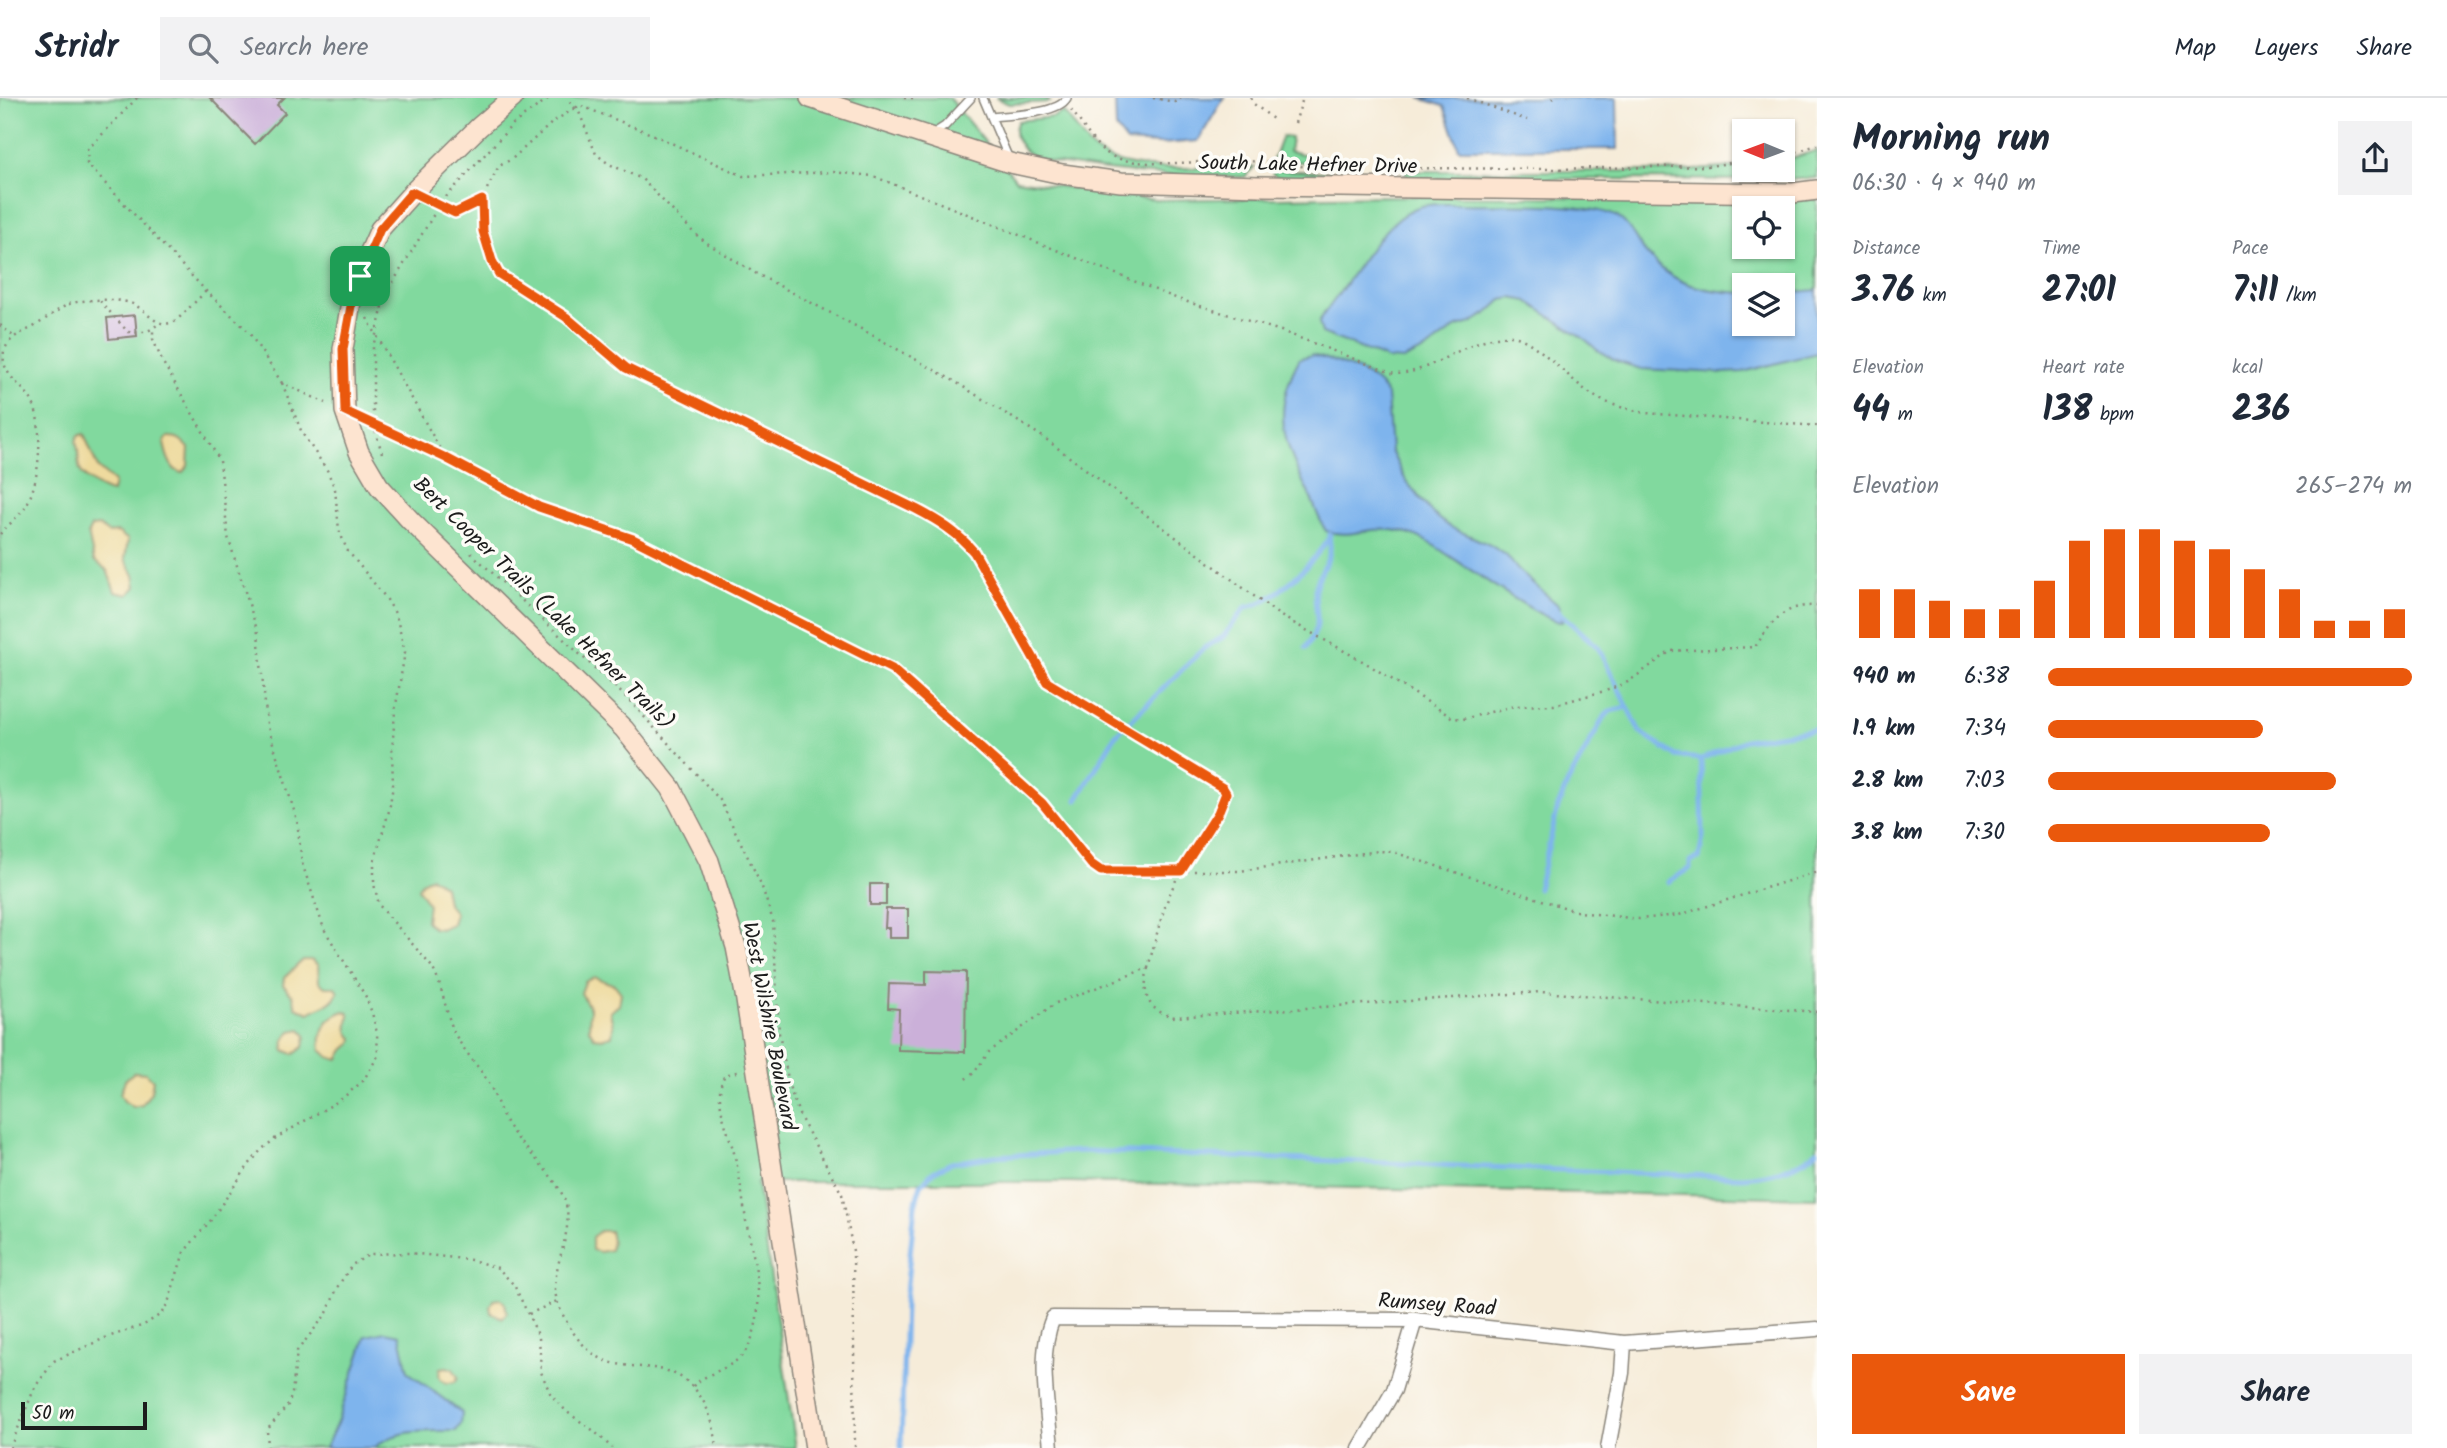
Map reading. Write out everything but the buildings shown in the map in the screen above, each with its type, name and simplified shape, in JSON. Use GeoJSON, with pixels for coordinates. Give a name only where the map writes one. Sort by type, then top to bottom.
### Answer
{"type":"FeatureCollection","features":[{"type":"Feature","properties":{"kind":"street"},"geometry":{"type":"LineString","coordinates":[[345,411],[343,349],[354,290],[380,229],[412,192],[513,98]]}},
{"type":"Feature","properties":{"kind":"street","name":"South Lake Hefner Drive"},"geometry":{"type":"LineString","coordinates":[[810,98],[1010,163],[1091,178],[1159,184],[1793,193],[1817,190]]}},
{"type":"Feature","properties":{"kind":"street","name":"West Wilshire Boulevard"},"geometry":{"type":"LineString","coordinates":[[345,411],[359,452],[379,486],[411,521],[624,729],[671,788],[709,861],[736,947],[814,1448]]}},
{"type":"Feature","properties":{"kind":"street","name":"Rumsey Road"},"geometry":{"type":"LineString","coordinates":[[1051,1448],[1045,1350],[1047,1332],[1053,1318],[1415,1320],[1624,1343],[1817,1329]]}},
{"type":"Feature","properties":{"kind":"street"},"geometry":{"type":"LineString","coordinates":[[1360,1448],[1394,1390],[1415,1320]]}},
{"type":"Feature","properties":{"kind":"street"},"geometry":{"type":"LineString","coordinates":[[1608,1448],[1622,1373],[1624,1343]]}},
{"type":"Feature","properties":{"kind":"lane"},"geometry":{"type":"LineString","coordinates":[[927,138],[945,126],[971,98]]}},
{"type":"Feature","properties":{"kind":"lane"},"geometry":{"type":"LineString","coordinates":[[983,98],[1010,163]]}},
{"type":"Feature","properties":{"kind":"lane"},"geometry":{"type":"LineString","coordinates":[[992,117],[1052,109],[1063,105],[1067,98]]}},
{"type":"Feature","properties":{"kind":"lane"},"geometry":{"type":"LineString","coordinates":[[412,192],[455,213],[482,200]]}},
{"type":"Feature","properties":{"kind":"path"},"geometry":{"type":"LineString","coordinates":[[137,98],[88,149],[87,164],[206,291],[248,331],[282,383],[302,433],[327,470],[335,489],[339,530],[347,550],[386,598],[396,615],[405,652],[395,711],[393,785],[389,811],[374,862],[374,884],[379,905],[432,967],[438,978],[454,1032],[489,1084],[506,1123],[563,1196],[568,1214],[566,1239],[555,1287],[557,1301],[570,1328],[586,1348],[606,1361],[660,1369],[684,1378],[706,1403],[717,1448]]}},
{"type":"Feature","properties":{"kind":"path"},"geometry":{"type":"LineString","coordinates":[[385,462],[373,424],[373,347],[386,295],[439,206],[513,124],[549,98]]}},
{"type":"Feature","properties":{"kind":"path"},"geometry":{"type":"LineString","coordinates":[[567,98],[575,107],[654,135],[743,176],[833,172],[873,176],[1178,299],[1281,331],[1394,374],[1409,372],[1478,342],[1500,336],[1517,336],[1536,348],[1594,396],[1619,407],[1644,413],[1817,426]]}},
{"type":"Feature","properties":{"kind":"path"},"geometry":{"type":"LineString","coordinates":[[904,98],[913,98]]}},
{"type":"Feature","properties":{"kind":"path"},"geometry":{"type":"LineString","coordinates":[[1153,98],[1175,102],[1181,98]]}},
{"type":"Feature","properties":{"kind":"path"},"geometry":{"type":"LineString","coordinates":[[1251,98],[1254,104],[1273,119]]}},
{"type":"Feature","properties":{"kind":"path"},"geometry":{"type":"LineString","coordinates":[[1295,123],[1303,98]]}},
{"type":"Feature","properties":{"kind":"path"},"geometry":{"type":"LineString","coordinates":[[1466,98],[1527,120]]}},
{"type":"Feature","properties":{"kind":"path"},"geometry":{"type":"LineString","coordinates":[[577,107],[554,121],[512,159],[499,166],[482,200],[483,231],[499,274],[566,317],[626,368],[947,525],[962,537],[974,552],[1047,682],[1223,788],[1226,793],[1218,813],[1181,871],[1167,900],[1144,992],[1153,1008],[1163,1015],[1175,1017],[1540,992],[1817,1012]]}},
{"type":"Feature","properties":{"kind":"path"},"geometry":{"type":"LineString","coordinates":[[577,107],[596,154],[609,164],[642,179],[707,243],[755,274],[943,374],[1043,436],[1279,615],[1366,663],[1453,718],[1463,719],[1514,706],[1554,705],[1608,690],[1628,682],[1671,651],[1755,647],[1768,629],[1791,608],[1817,606]]}},
{"type":"Feature","properties":{"kind":"path"},"geometry":{"type":"LineString","coordinates":[[1069,108],[1096,144],[1121,159],[1201,163],[1226,160],[1273,164]]}},
{"type":"Feature","properties":{"kind":"path"},"geometry":{"type":"LineString","coordinates":[[1796,152],[1817,145]]}},
{"type":"Feature","properties":{"kind":"path"},"geometry":{"type":"LineString","coordinates":[[1402,168],[1554,169],[1708,166],[1732,163]]}},
{"type":"Feature","properties":{"kind":"path"},"geometry":{"type":"LineString","coordinates":[[354,290],[376,335],[446,458]]}},
{"type":"Feature","properties":{"kind":"path"},"geometry":{"type":"LineString","coordinates":[[0,534],[18,516],[29,499],[36,478],[38,458],[38,425],[34,405],[29,396],[5,373],[1,364],[13,335],[34,327],[67,305],[100,301],[131,303],[164,324],[176,321],[206,291]]}},
{"type":"Feature","properties":{"kind":"path"},"geometry":{"type":"LineString","coordinates":[[100,301],[128,332],[143,333],[159,323]]}},
{"type":"Feature","properties":{"kind":"path"},"geometry":{"type":"LineString","coordinates":[[0,325],[13,335]]}},
{"type":"Feature","properties":{"kind":"path"},"geometry":{"type":"LineString","coordinates":[[9,1448],[35,1387],[54,1361],[105,1338],[144,1325],[161,1314],[168,1303],[184,1252],[211,1220],[261,1150],[276,1138],[340,1100],[363,1081],[378,1056],[377,1033],[366,997],[324,929],[302,863],[297,820],[267,724],[258,633],[228,537],[220,461],[156,350],[153,329]]}},
{"type":"Feature","properties":{"kind":"path"},"geometry":{"type":"LineString","coordinates":[[282,383],[446,458],[539,507],[633,539],[892,669],[1042,803],[1091,864],[1101,871],[1239,871],[1380,851],[1393,852],[1579,912],[1639,919],[1679,915],[1817,872]]}},
{"type":"Feature","properties":{"kind":"path","name":"Bert Cooper Trails (Lake Hefner Trails)"},"geometry":{"type":"LineString","coordinates":[[471,552],[628,699],[720,800],[761,884],[773,921],[779,1033],[790,1089],[800,1117],[842,1194],[853,1251],[855,1448]]}},
{"type":"Feature","properties":{"kind":"path"},"geometry":{"type":"LineString","coordinates":[[964,1080],[974,1073],[989,1052],[1056,1003],[1148,968]]}},
{"type":"Feature","properties":{"kind":"path"},"geometry":{"type":"LineString","coordinates":[[693,1386],[702,1376],[728,1367],[747,1349],[757,1323],[758,1286],[735,1157],[720,1103],[721,1082],[725,1075],[733,1071],[757,1071]]}},
{"type":"Feature","properties":{"kind":"path"},"geometry":{"type":"LineString","coordinates":[[268,1448],[268,1430],[288,1405],[292,1393],[297,1351],[327,1313],[338,1286],[352,1265],[370,1254],[436,1255],[472,1260],[498,1268],[514,1285],[539,1337],[541,1372],[551,1395],[567,1412],[612,1448]]}},
{"type":"Feature","properties":{"kind":"path"},"geometry":{"type":"LineString","coordinates":[[528,1315],[557,1301]]}},
{"type":"Feature","properties":{"kind":"green space"},"geometry":{"type":"Polygon","coordinates":[[[0,98],[949,98],[1016,180],[1156,200],[1390,196],[1732,198],[1732,259],[1795,259],[1795,199],[1817,199],[1817,1198],[1071,1182],[757,1182],[796,1448],[0,1448],[0,98]]]}},
{"type":"Feature","properties":{"kind":"green space"},"geometry":{"type":"Polygon","coordinates":[[[996,98],[1046,98],[1050,102],[1009,104],[996,98]]]}},
{"type":"Feature","properties":{"kind":"green space"},"geometry":{"type":"Polygon","coordinates":[[[1063,112],[1085,141],[1109,159],[1148,167],[1254,167],[1245,177],[1141,173],[1047,161],[1032,156],[1022,148],[1015,132],[1018,121],[1053,117],[1063,112]]]}},
{"type":"Feature","properties":{"kind":"green space"},"geometry":{"type":"Polygon","coordinates":[[[1282,136],[1291,138],[1289,151],[1357,166],[1273,160],[1282,136]]]}},
{"type":"Feature","properties":{"kind":"green space"},"geometry":{"type":"Polygon","coordinates":[[[1817,150],[1817,178],[1796,179],[1796,157],[1817,150]]]}},
{"type":"Feature","properties":{"kind":"green space"},"geometry":{"type":"Polygon","coordinates":[[[1732,167],[1732,180],[1409,178],[1403,171],[1683,171],[1732,167]]]}},
{"type":"Feature","properties":{"kind":"green space"},"geometry":{"type":"Polygon","coordinates":[[[1272,170],[1377,174],[1374,177],[1277,177],[1272,170]]]}},
{"type":"Feature","properties":{"kind":"sand"},"geometry":{"type":"Polygon","coordinates":[[[84,434],[98,468],[114,482],[112,492],[94,484],[80,470],[76,442],[78,436],[84,434]]]}},
{"type":"Feature","properties":{"kind":"sand"},"geometry":{"type":"Polygon","coordinates":[[[168,437],[178,438],[189,448],[188,466],[182,473],[174,469],[167,457],[164,443],[168,437]]]}},
{"type":"Feature","properties":{"kind":"sand"},"geometry":{"type":"Polygon","coordinates":[[[99,526],[108,533],[118,532],[128,540],[125,559],[134,575],[136,587],[128,595],[115,592],[107,570],[94,561],[88,533],[91,527],[99,526]]]}},
{"type":"Feature","properties":{"kind":"sand"},"geometry":{"type":"Polygon","coordinates":[[[432,877],[444,886],[447,903],[455,913],[452,924],[441,929],[433,928],[426,921],[428,904],[418,888],[423,881],[432,877]]]}},
{"type":"Feature","properties":{"kind":"sand"},"geometry":{"type":"Polygon","coordinates":[[[303,960],[311,960],[318,965],[319,982],[325,987],[335,987],[338,992],[329,1003],[309,1013],[296,1007],[293,996],[283,985],[284,978],[303,960]]]}},
{"type":"Feature","properties":{"kind":"sand"},"geometry":{"type":"Polygon","coordinates":[[[594,977],[615,985],[621,993],[619,1005],[610,1012],[612,1036],[604,1038],[594,1037],[589,1029],[590,1009],[581,993],[585,982],[594,977]]]}},
{"type":"Feature","properties":{"kind":"sand"},"geometry":{"type":"Polygon","coordinates":[[[344,1011],[349,1013],[348,1029],[353,1038],[338,1060],[321,1050],[321,1037],[328,1021],[344,1011]]]}},
{"type":"Feature","properties":{"kind":"sand"},"geometry":{"type":"Polygon","coordinates":[[[301,1029],[306,1036],[304,1047],[294,1054],[284,1050],[284,1040],[291,1031],[301,1029]]]}},
{"type":"Feature","properties":{"kind":"sand"},"geometry":{"type":"Polygon","coordinates":[[[134,1072],[146,1073],[153,1080],[151,1092],[142,1105],[133,1107],[124,1101],[120,1094],[125,1080],[134,1072]]]}},
{"type":"Feature","properties":{"kind":"sand"},"geometry":{"type":"Polygon","coordinates":[[[600,1231],[610,1231],[610,1250],[592,1250],[592,1237],[600,1231]]]}},
{"type":"Feature","properties":{"kind":"sand"},"geometry":{"type":"Polygon","coordinates":[[[500,1298],[505,1303],[507,1312],[503,1318],[491,1313],[493,1299],[500,1298]]]}},
{"type":"Feature","properties":{"kind":"sand"},"geometry":{"type":"Polygon","coordinates":[[[440,1368],[453,1369],[458,1377],[455,1382],[446,1382],[439,1376],[440,1368]]]}},
{"type":"Feature","properties":{"kind":"water"},"geometry":{"type":"Polygon","coordinates":[[[1115,98],[1224,98],[1198,141],[1160,144],[1127,142],[1116,128],[1115,98]]]}},
{"type":"Feature","properties":{"kind":"water"},"geometry":{"type":"Polygon","coordinates":[[[1420,98],[1617,98],[1618,149],[1459,149],[1444,106],[1420,98]]]}},
{"type":"Feature","properties":{"kind":"water"},"geometry":{"type":"Polygon","coordinates":[[[1436,204],[1566,206],[1619,218],[1645,252],[1667,272],[1702,288],[1732,292],[1732,336],[1795,336],[1795,292],[1817,290],[1817,353],[1743,372],[1641,369],[1616,361],[1527,301],[1512,298],[1502,300],[1488,313],[1455,328],[1427,349],[1403,360],[1387,359],[1322,333],[1319,322],[1325,312],[1381,236],[1407,212],[1436,204]]]}},
{"type":"Feature","properties":{"kind":"water"},"geometry":{"type":"Polygon","coordinates":[[[1312,355],[1354,369],[1381,387],[1387,395],[1391,451],[1406,481],[1432,513],[1450,527],[1506,555],[1518,570],[1558,605],[1562,622],[1553,620],[1519,601],[1417,536],[1388,530],[1344,534],[1326,531],[1292,457],[1284,426],[1283,410],[1291,377],[1300,358],[1312,355]]]}},
{"type":"Feature","properties":{"kind":"water"},"geometry":{"type":"Polygon","coordinates":[[[385,1332],[400,1335],[408,1372],[462,1413],[461,1424],[456,1431],[402,1434],[374,1448],[325,1448],[337,1423],[366,1336],[385,1332]]]}},
{"type":"Feature","properties":{"kind":"waterway"},"geometry":{"type":"LineString","coordinates":[[1306,648],[1317,626],[1315,591],[1329,555],[1330,534]]}},
{"type":"Feature","properties":{"kind":"waterway"},"geometry":{"type":"LineString","coordinates":[[1077,800],[1115,736],[1204,648],[1223,637],[1246,607],[1257,604],[1280,590],[1313,559],[1328,539]]}},
{"type":"Feature","properties":{"kind":"waterway"},"geometry":{"type":"LineString","coordinates":[[1556,610],[1598,647],[1640,732],[1676,756],[1701,759],[1745,740],[1817,729]]}},
{"type":"Feature","properties":{"kind":"waterway"},"geometry":{"type":"LineString","coordinates":[[1538,889],[1558,807],[1568,782],[1603,719],[1610,711],[1628,707]]}},
{"type":"Feature","properties":{"kind":"waterway"},"geometry":{"type":"LineString","coordinates":[[1668,882],[1690,868],[1690,861],[1699,858],[1703,836],[1701,759]]}},
{"type":"Feature","properties":{"kind":"waterway"},"geometry":{"type":"LineString","coordinates":[[901,1448],[905,1303],[915,1205],[921,1185],[933,1172],[951,1163],[995,1156],[1083,1151],[1742,1177],[1782,1170],[1817,1151]]}},
{"type":"Feature","properties":{"kind":"route"},"geometry":{"type":"LineString","coordinates":[[412,192],[455,213],[482,200],[483,231],[499,274],[566,317],[626,368],[947,525],[962,537],[974,552],[1047,682],[1223,788],[1226,793],[1218,813],[1181,871],[1101,871],[1091,864],[1042,803],[892,669],[633,539],[539,507],[446,458],[345,411],[343,349],[354,290],[360,276],[380,229],[412,192]]}}]}
